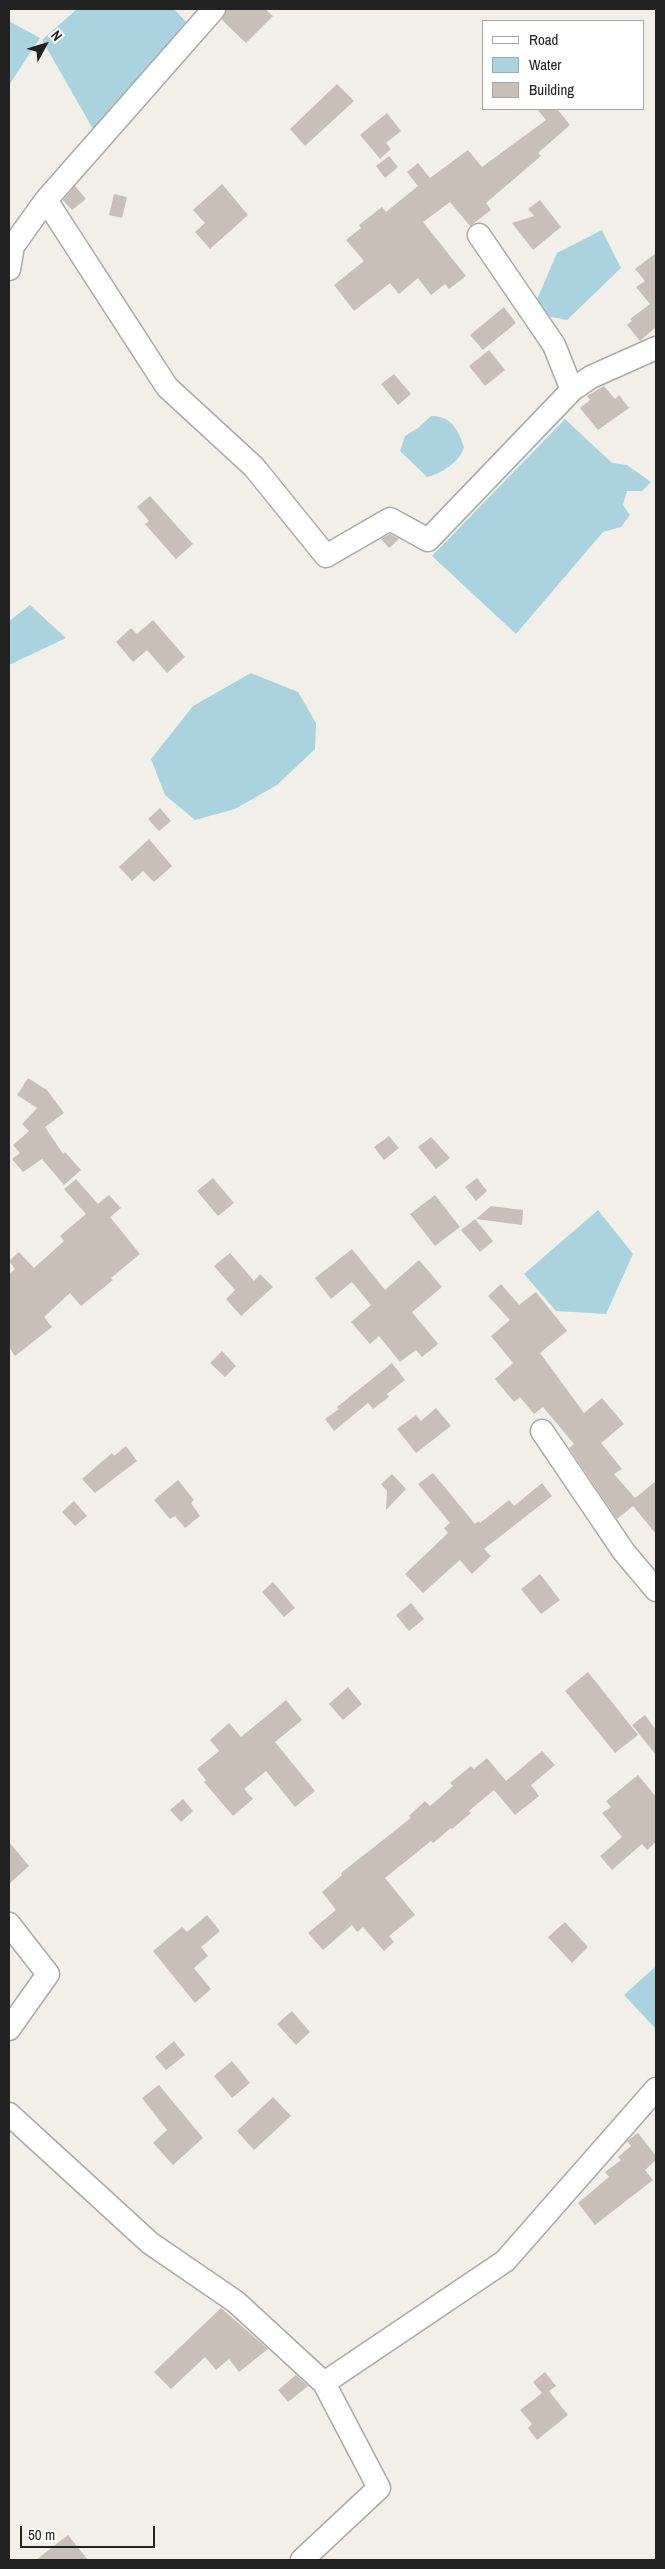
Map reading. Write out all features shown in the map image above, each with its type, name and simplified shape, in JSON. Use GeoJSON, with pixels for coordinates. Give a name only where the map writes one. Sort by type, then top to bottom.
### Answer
{"type":"FeatureCollection","features":[{"type":"Feature","properties":{"kind":"street"},"geometry":{"type":"LineString","coordinates":[[9,269],[14,246],[46,200],[214,9]]}},
{"type":"Feature","properties":{"kind":"street"},"geometry":{"type":"LineString","coordinates":[[46,200],[167,387],[254,467],[326,556],[390,519],[428,540],[572,390],[591,377],[656,348]]}},
{"type":"Feature","properties":{"kind":"street"},"geometry":{"type":"LineString","coordinates":[[479,235],[554,345],[572,390]]}},
{"type":"Feature","properties":{"kind":"street"},"geometry":{"type":"LineString","coordinates":[[542,1431],[624,1552],[656,1590]]}},
{"type":"Feature","properties":{"kind":"street"},"geometry":{"type":"LineString","coordinates":[[9,1924],[48,1974],[9,2029]]}},
{"type":"Feature","properties":{"kind":"street"},"geometry":{"type":"LineString","coordinates":[[324,2383],[505,2261],[656,2089]]}},
{"type":"Feature","properties":{"kind":"street"},"geometry":{"type":"LineString","coordinates":[[9,2114],[150,2243],[236,2302],[324,2383],[379,2488],[302,2560]]}},
{"type":"Feature","properties":{"kind":"water"},"geometry":{"type":"Polygon","coordinates":[[[77,9],[174,9],[188,24],[93,129],[42,40],[77,9]]]}},
{"type":"Feature","properties":{"kind":"water"},"geometry":{"type":"Polygon","coordinates":[[[9,21],[40,38],[9,85],[9,21]]]}},
{"type":"Feature","properties":{"kind":"water"},"geometry":{"type":"Polygon","coordinates":[[[602,230],[621,268],[567,320],[531,313],[557,253],[602,230]]]}},
{"type":"Feature","properties":{"kind":"water"},"geometry":{"type":"Polygon","coordinates":[[[431,416],[444,418],[449,421],[456,429],[464,447],[455,462],[438,473],[427,477],[400,451],[405,436],[418,428],[431,416]]]}},
{"type":"Feature","properties":{"kind":"water"},"geometry":{"type":"Polygon","coordinates":[[[565,419],[612,463],[627,465],[651,482],[642,491],[627,491],[623,505],[630,515],[621,527],[603,532],[516,634],[432,556],[565,419]]]}},
{"type":"Feature","properties":{"kind":"water"},"geometry":{"type":"Polygon","coordinates":[[[30,605],[66,638],[9,665],[9,621],[30,605]]]}},
{"type":"Feature","properties":{"kind":"water"},"geometry":{"type":"Polygon","coordinates":[[[251,673],[298,692],[316,723],[315,749],[277,785],[235,809],[195,820],[165,795],[151,759],[193,706],[251,673]]]}},
{"type":"Feature","properties":{"kind":"water"},"geometry":{"type":"Polygon","coordinates":[[[598,1210],[633,1254],[606,1314],[556,1311],[524,1274],[598,1210]]]}},
{"type":"Feature","properties":{"kind":"water"},"geometry":{"type":"Polygon","coordinates":[[[656,1966],[656,2029],[624,1995],[656,1966]]]}},
{"type":"Feature","properties":{"kind":"building"},"geometry":{"type":"Polygon","coordinates":[[[227,9],[265,9],[273,16],[246,43],[222,20],[227,9]]]}},
{"type":"Feature","properties":{"kind":"building"},"geometry":{"type":"Polygon","coordinates":[[[337,84],[354,101],[305,146],[290,129],[337,84]]]}},
{"type":"Feature","properties":{"kind":"building"},"geometry":{"type":"Polygon","coordinates":[[[538,110],[558,110],[570,125],[538,153],[541,156],[486,203],[491,210],[470,226],[450,202],[423,222],[466,276],[449,289],[445,284],[431,295],[418,278],[399,294],[390,283],[354,311],[334,285],[364,261],[346,240],[361,228],[359,225],[382,207],[386,212],[418,186],[407,172],[418,163],[430,178],[468,150],[482,167],[546,120],[538,110]]]}},
{"type":"Feature","properties":{"kind":"building"},"geometry":{"type":"Polygon","coordinates":[[[387,113],[401,131],[386,143],[391,149],[380,159],[360,135],[387,113]]]}},
{"type":"Feature","properties":{"kind":"building"},"geometry":{"type":"Polygon","coordinates":[[[389,156],[398,167],[385,178],[376,166],[389,156]]]}},
{"type":"Feature","properties":{"kind":"building"},"geometry":{"type":"Polygon","coordinates":[[[222,184],[248,215],[210,249],[195,232],[205,223],[193,210],[222,184]]]}},
{"type":"Feature","properties":{"kind":"building"},"geometry":{"type":"Polygon","coordinates":[[[75,186],[86,199],[72,210],[63,200],[75,186]]]}},
{"type":"Feature","properties":{"kind":"building"},"geometry":{"type":"Polygon","coordinates":[[[114,194],[127,197],[122,218],[109,215],[114,194]]]}},
{"type":"Feature","properties":{"kind":"building"},"geometry":{"type":"Polygon","coordinates":[[[540,200],[561,227],[533,250],[512,223],[534,216],[528,209],[540,200]]]}},
{"type":"Feature","properties":{"kind":"building"},"geometry":{"type":"Polygon","coordinates":[[[656,253],[656,327],[640,341],[627,325],[632,321],[630,319],[650,304],[636,287],[645,281],[635,269],[656,253]]]}},
{"type":"Feature","properties":{"kind":"building"},"geometry":{"type":"Polygon","coordinates":[[[504,307],[516,323],[483,350],[470,335],[504,307]]]}},
{"type":"Feature","properties":{"kind":"building"},"geometry":{"type":"Polygon","coordinates":[[[489,350],[505,370],[485,386],[469,366],[489,350]]]}},
{"type":"Feature","properties":{"kind":"building"},"geometry":{"type":"Polygon","coordinates":[[[394,374],[411,394],[398,405],[381,384],[394,374]]]}},
{"type":"Feature","properties":{"kind":"building"},"geometry":{"type":"Polygon","coordinates":[[[604,386],[615,399],[619,395],[629,408],[598,430],[580,408],[590,400],[587,396],[604,386]]]}},
{"type":"Feature","properties":{"kind":"building"},"geometry":{"type":"Polygon","coordinates":[[[150,496],[193,544],[176,559],[145,524],[149,521],[137,507],[150,496]]]}},
{"type":"Feature","properties":{"kind":"building"},"geometry":{"type":"Polygon","coordinates":[[[390,534],[399,539],[389,548],[381,539],[390,534]]]}},
{"type":"Feature","properties":{"kind":"building"},"geometry":{"type":"Polygon","coordinates":[[[153,620],[185,657],[167,673],[147,650],[133,662],[116,642],[131,628],[137,634],[153,620]]]}},
{"type":"Feature","properties":{"kind":"building"},"geometry":{"type":"Polygon","coordinates":[[[160,808],[171,821],[159,831],[148,819],[160,808]]]}},
{"type":"Feature","properties":{"kind":"building"},"geometry":{"type":"Polygon","coordinates":[[[149,839],[172,866],[154,882],[143,871],[132,881],[119,867],[149,839]]]}},
{"type":"Feature","properties":{"kind":"building"},"geometry":{"type":"Polygon","coordinates":[[[28,1078],[47,1090],[64,1113],[45,1127],[63,1154],[65,1152],[81,1170],[64,1185],[42,1159],[23,1172],[12,1159],[20,1153],[13,1145],[29,1131],[22,1124],[37,1108],[17,1095],[28,1078]]]}},
{"type":"Feature","properties":{"kind":"building"},"geometry":{"type":"Polygon","coordinates":[[[389,1136],[399,1148],[384,1160],[374,1147],[389,1136]]]}},
{"type":"Feature","properties":{"kind":"building"},"geometry":{"type":"Polygon","coordinates":[[[431,1137],[450,1158],[436,1169],[418,1147],[431,1137]]]}},
{"type":"Feature","properties":{"kind":"building"},"geometry":{"type":"Polygon","coordinates":[[[213,1178],[234,1203],[218,1216],[197,1191],[213,1178]]]}},
{"type":"Feature","properties":{"kind":"building"},"geometry":{"type":"Polygon","coordinates":[[[477,1178],[487,1191],[476,1201],[465,1187],[477,1178]]]}},
{"type":"Feature","properties":{"kind":"building"},"geometry":{"type":"Polygon","coordinates":[[[76,1179],[98,1204],[109,1195],[121,1208],[110,1217],[140,1254],[111,1278],[113,1280],[81,1306],[70,1293],[44,1317],[52,1327],[15,1356],[9,1347],[9,1274],[15,1269],[9,1261],[19,1252],[34,1268],[64,1241],[60,1236],[86,1214],[64,1189],[76,1179]]]}},
{"type":"Feature","properties":{"kind":"building"},"geometry":{"type":"Polygon","coordinates":[[[435,1195],[460,1227],[435,1246],[410,1214],[435,1195]]]}},
{"type":"Feature","properties":{"kind":"building"},"geometry":{"type":"Polygon","coordinates":[[[491,1206],[523,1210],[522,1225],[476,1219],[491,1206]]]}},
{"type":"Feature","properties":{"kind":"building"},"geometry":{"type":"Polygon","coordinates":[[[475,1219],[493,1241],[480,1252],[461,1230],[475,1219]]]}},
{"type":"Feature","properties":{"kind":"building"},"geometry":{"type":"Polygon","coordinates":[[[352,1249],[385,1290],[419,1260],[442,1287],[412,1312],[438,1344],[422,1357],[416,1350],[400,1362],[379,1336],[370,1344],[351,1322],[371,1305],[352,1282],[331,1299],[315,1278],[352,1249]]]}},
{"type":"Feature","properties":{"kind":"building"},"geometry":{"type":"Polygon","coordinates":[[[230,1253],[254,1281],[260,1274],[273,1287],[241,1316],[226,1299],[235,1290],[214,1266],[230,1253]]]}},
{"type":"Feature","properties":{"kind":"building"},"geometry":{"type":"Polygon","coordinates":[[[501,1284],[519,1305],[536,1292],[567,1331],[540,1353],[584,1413],[602,1398],[624,1424],[601,1443],[622,1469],[614,1474],[635,1498],[656,1481],[656,1534],[633,1506],[617,1519],[569,1448],[574,1444],[543,1407],[534,1414],[520,1397],[514,1402],[495,1379],[513,1363],[491,1336],[510,1320],[488,1296],[501,1284]]]}},
{"type":"Feature","properties":{"kind":"building"},"geometry":{"type":"Polygon","coordinates":[[[222,1351],[236,1366],[225,1377],[210,1363],[222,1351]]]}},
{"type":"Feature","properties":{"kind":"building"},"geometry":{"type":"Polygon","coordinates":[[[392,1363],[405,1380],[387,1394],[389,1397],[373,1409],[368,1403],[334,1431],[325,1419],[339,1409],[337,1407],[392,1363]]]}},
{"type":"Feature","properties":{"kind":"building"},"geometry":{"type":"Polygon","coordinates":[[[436,1408],[451,1426],[416,1453],[397,1429],[416,1415],[421,1421],[436,1408]]]}},
{"type":"Feature","properties":{"kind":"building"},"geometry":{"type":"Polygon","coordinates":[[[126,1446],[137,1461],[95,1493],[82,1479],[112,1453],[114,1456],[126,1446]]]}},
{"type":"Feature","properties":{"kind":"building"},"geometry":{"type":"Polygon","coordinates":[[[433,1473],[475,1524],[479,1521],[480,1523],[509,1500],[514,1506],[542,1483],[552,1496],[484,1549],[491,1556],[472,1574],[460,1560],[423,1593],[405,1574],[448,1533],[444,1528],[450,1523],[418,1484],[433,1473]]]}},
{"type":"Feature","properties":{"kind":"building"},"geometry":{"type":"Polygon","coordinates":[[[392,1474],[406,1489],[386,1510],[387,1491],[381,1484],[392,1474]]]}},
{"type":"Feature","properties":{"kind":"building"},"geometry":{"type":"Polygon","coordinates":[[[178,1480],[194,1500],[191,1503],[200,1516],[185,1528],[175,1516],[170,1519],[154,1500],[178,1480]]]}},
{"type":"Feature","properties":{"kind":"building"},"geometry":{"type":"Polygon","coordinates":[[[74,1501],[87,1516],[75,1526],[62,1512],[74,1501]]]}},
{"type":"Feature","properties":{"kind":"building"},"geometry":{"type":"Polygon","coordinates":[[[540,1574],[560,1600],[541,1614],[521,1589],[540,1574]]]}},
{"type":"Feature","properties":{"kind":"building"},"geometry":{"type":"Polygon","coordinates":[[[273,1582],[295,1608],[284,1617],[262,1592],[273,1582]]]}},
{"type":"Feature","properties":{"kind":"building"},"geometry":{"type":"Polygon","coordinates":[[[411,1603],[424,1619],[409,1631],[396,1615],[411,1603]]]}},
{"type":"Feature","properties":{"kind":"building"},"geometry":{"type":"Polygon","coordinates":[[[588,1672],[638,1735],[615,1753],[565,1691],[588,1672]]]}},
{"type":"Feature","properties":{"kind":"building"},"geometry":{"type":"Polygon","coordinates":[[[348,1687],[362,1704],[343,1720],[329,1704],[348,1687]]]}},
{"type":"Feature","properties":{"kind":"building"},"geometry":{"type":"Polygon","coordinates":[[[286,1700],[302,1720],[275,1742],[315,1791],[295,1807],[266,1771],[244,1789],[253,1799],[233,1816],[204,1782],[206,1780],[197,1769],[219,1751],[210,1740],[229,1723],[241,1737],[286,1700]]]}},
{"type":"Feature","properties":{"kind":"building"},"geometry":{"type":"Polygon","coordinates":[[[645,1715],[656,1730],[656,1755],[632,1725],[645,1715]]]}},
{"type":"Feature","properties":{"kind":"building"},"geometry":{"type":"Polygon","coordinates":[[[542,1751],[555,1765],[531,1785],[539,1796],[515,1815],[494,1790],[469,1811],[471,1813],[452,1829],[433,1843],[431,1841],[385,1878],[415,1915],[389,1936],[394,1942],[384,1951],[363,1927],[357,1932],[352,1925],[323,1950],[308,1933],[336,1910],[322,1892],[342,1875],[341,1873],[411,1818],[409,1816],[425,1801],[430,1806],[453,1786],[450,1783],[471,1766],[474,1769],[487,1758],[506,1781],[542,1751]]]}},
{"type":"Feature","properties":{"kind":"building"},"geometry":{"type":"Polygon","coordinates":[[[638,1775],[656,1797],[656,1842],[647,1850],[642,1844],[612,1870],[600,1856],[622,1837],[602,1813],[611,1807],[606,1801],[638,1775]]]}},
{"type":"Feature","properties":{"kind":"building"},"geometry":{"type":"Polygon","coordinates":[[[183,1799],[193,1811],[181,1822],[170,1810],[183,1799]]]}},
{"type":"Feature","properties":{"kind":"building"},"geometry":{"type":"Polygon","coordinates":[[[9,1842],[29,1866],[9,1884],[9,1842]]]}},
{"type":"Feature","properties":{"kind":"building"},"geometry":{"type":"Polygon","coordinates":[[[207,1915],[220,1931],[201,1947],[208,1956],[194,1968],[211,1989],[195,2003],[153,1951],[182,1927],[187,1932],[207,1915]]]}},
{"type":"Feature","properties":{"kind":"building"},"geometry":{"type":"Polygon","coordinates":[[[565,1922],[588,1947],[572,1963],[548,1937],[565,1922]]]}},
{"type":"Feature","properties":{"kind":"building"},"geometry":{"type":"Polygon","coordinates":[[[292,2011],[310,2032],[296,2045],[277,2024],[292,2011]]]}},
{"type":"Feature","properties":{"kind":"building"},"geometry":{"type":"Polygon","coordinates":[[[174,2041],[185,2055],[166,2070],[155,2057],[174,2041]]]}},
{"type":"Feature","properties":{"kind":"building"},"geometry":{"type":"Polygon","coordinates":[[[232,2061],[250,2083],[232,2098],[214,2076],[232,2061]]]}},
{"type":"Feature","properties":{"kind":"building"},"geometry":{"type":"Polygon","coordinates":[[[159,2085],[203,2138],[173,2165],[153,2143],[167,2130],[142,2098],[159,2085]]]}},
{"type":"Feature","properties":{"kind":"building"},"geometry":{"type":"Polygon","coordinates":[[[273,2097],[291,2116],[254,2150],[237,2131],[273,2097]]]}},
{"type":"Feature","properties":{"kind":"building"},"geometry":{"type":"Polygon","coordinates":[[[638,2133],[656,2156],[656,2160],[645,2170],[653,2180],[595,2225],[578,2203],[609,2177],[605,2172],[621,2160],[618,2157],[631,2146],[627,2141],[638,2133]]]}},
{"type":"Feature","properties":{"kind":"building"},"geometry":{"type":"Polygon","coordinates":[[[221,2308],[268,2349],[239,2372],[229,2359],[216,2370],[205,2357],[171,2389],[154,2372],[221,2308]]]}},
{"type":"Feature","properties":{"kind":"building"},"geometry":{"type":"Polygon","coordinates":[[[545,2372],[556,2386],[549,2391],[568,2415],[537,2440],[528,2428],[532,2424],[520,2410],[542,2393],[533,2382],[545,2372]]]}},
{"type":"Feature","properties":{"kind":"building"},"geometry":{"type":"Polygon","coordinates":[[[296,2375],[308,2386],[288,2402],[278,2390],[296,2375]]]}},
{"type":"Feature","properties":{"kind":"building"},"geometry":{"type":"Polygon","coordinates":[[[68,2535],[88,2560],[36,2560],[68,2535]]]}}]}
